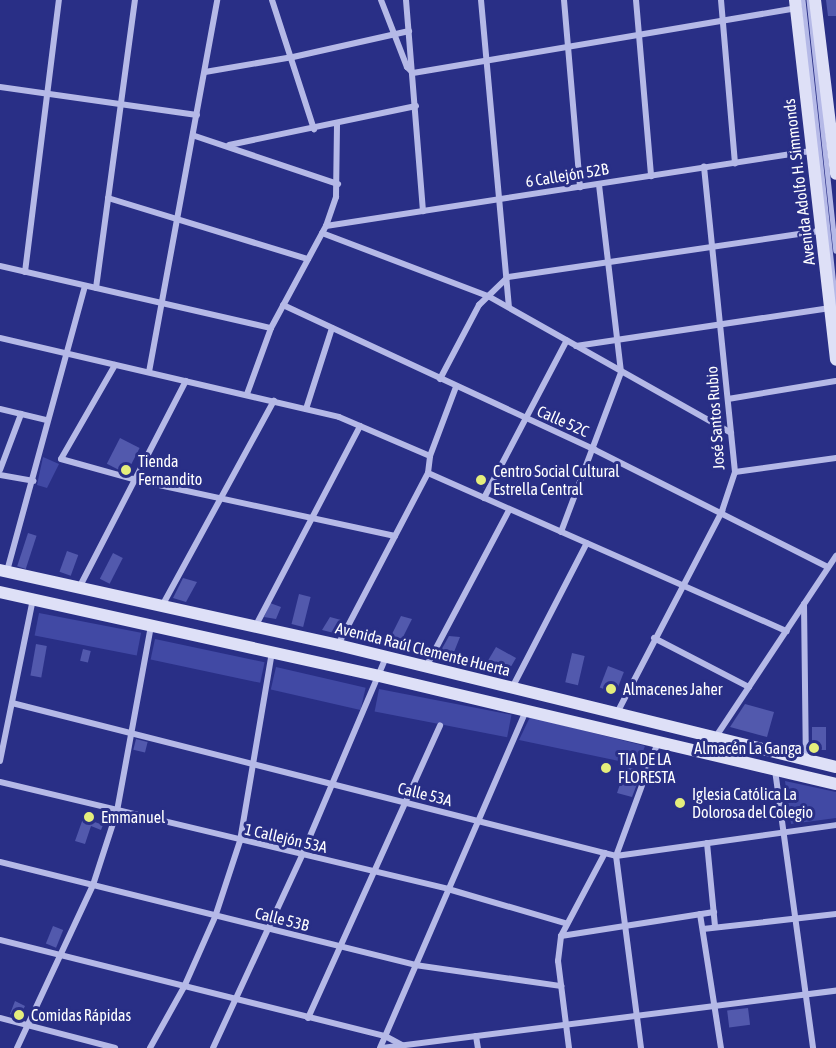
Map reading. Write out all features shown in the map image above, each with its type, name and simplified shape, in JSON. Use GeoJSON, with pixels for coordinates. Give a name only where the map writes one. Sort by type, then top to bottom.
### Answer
{"type":"FeatureCollection","features":[{"type":"Feature","properties":{"kind":"main road"},"geometry":{"type":"LineString","coordinates":[[815,0],[836,174]]}},
{"type":"Feature","properties":{"kind":"main road","name":"Avenida Adolfo H. Simmonds"},"geometry":{"type":"LineString","coordinates":[[798,3],[821,231],[833,307],[836,360]]}},
{"type":"Feature","properties":{"kind":"main road","name":"Avenida Raúl Clemente Huerta"},"geometry":{"type":"LineString","coordinates":[[3,571],[338,645],[836,767]]}},
{"type":"Feature","properties":{"kind":"main road"},"geometry":{"type":"LineString","coordinates":[[0,592],[379,674],[775,770],[836,782]]}},
{"type":"Feature","properties":{"kind":"street"},"geometry":{"type":"LineString","coordinates":[[25,272],[59,0]]}},
{"type":"Feature","properties":{"kind":"street"},"geometry":{"type":"LineString","coordinates":[[96,288],[135,0]]}},
{"type":"Feature","properties":{"kind":"street"},"geometry":{"type":"LineString","coordinates":[[149,372],[164,302],[177,218],[195,136],[217,0]]}},
{"type":"Feature","properties":{"kind":"street"},"geometry":{"type":"LineString","coordinates":[[272,0],[293,57],[314,129]]}},
{"type":"Feature","properties":{"kind":"street"},"geometry":{"type":"LineString","coordinates":[[381,0],[393,35],[413,73]]}},
{"type":"Feature","properties":{"kind":"street"},"geometry":{"type":"LineString","coordinates":[[406,0],[423,211]]}},
{"type":"Feature","properties":{"kind":"street"},"geometry":{"type":"LineString","coordinates":[[481,0],[509,307]]}},
{"type":"Feature","properties":{"kind":"street"},"geometry":{"type":"LineString","coordinates":[[564,0],[580,187]]}},
{"type":"Feature","properties":{"kind":"street"},"geometry":{"type":"LineString","coordinates":[[636,0],[651,176]]}},
{"type":"Feature","properties":{"kind":"street"},"geometry":{"type":"LineString","coordinates":[[721,0],[735,163]]}},
{"type":"Feature","properties":{"kind":"street"},"geometry":{"type":"LineString","coordinates":[[413,73],[723,20],[798,3]]}},
{"type":"Feature","properties":{"kind":"street"},"geometry":{"type":"LineString","coordinates":[[205,72],[293,57],[409,31]]}},
{"type":"Feature","properties":{"kind":"street"},"geometry":{"type":"LineString","coordinates":[[0,87],[197,115]]}},
{"type":"Feature","properties":{"kind":"street"},"geometry":{"type":"LineString","coordinates":[[229,145],[416,106]]}},
{"type":"Feature","properties":{"kind":"street"},"geometry":{"type":"LineString","coordinates":[[247,394],[271,328],[326,226],[338,184],[337,124]]}},
{"type":"Feature","properties":{"kind":"street"},"geometry":{"type":"LineString","coordinates":[[195,136],[229,145],[237,151],[338,184]]}},
{"type":"Feature","properties":{"kind":"street","name":"6 Callejón 52B"},"geometry":{"type":"LineString","coordinates":[[326,226],[812,151]]}},
{"type":"Feature","properties":{"kind":"street","name":"José Santos Rubio"},"geometry":{"type":"LineString","coordinates":[[616,713],[682,582],[722,511],[735,472],[705,167]]}},
{"type":"Feature","properties":{"kind":"street"},"geometry":{"type":"LineString","coordinates":[[561,532],[595,450],[621,372],[620,339],[599,184]]}},
{"type":"Feature","properties":{"kind":"street"},"geometry":{"type":"LineString","coordinates":[[108,198],[308,259]]}},
{"type":"Feature","properties":{"kind":"street"},"geometry":{"type":"LineString","coordinates":[[441,380],[478,305],[508,278],[713,245],[821,231]]}},
{"type":"Feature","properties":{"kind":"street"},"geometry":{"type":"LineString","coordinates":[[321,233],[488,296],[731,433]]}},
{"type":"Feature","properties":{"kind":"street"},"geometry":{"type":"LineString","coordinates":[[0,266],[271,328]]}},
{"type":"Feature","properties":{"kind":"street"},"geometry":{"type":"LineString","coordinates":[[3,571],[33,482],[46,420],[85,286]]}},
{"type":"Feature","properties":{"kind":"street","name":"Calle 52C"},"geometry":{"type":"LineString","coordinates":[[283,305],[722,511],[828,567]]}},
{"type":"Feature","properties":{"kind":"street"},"geometry":{"type":"LineString","coordinates":[[576,346],[833,307]]}},
{"type":"Feature","properties":{"kind":"street"},"geometry":{"type":"LineString","coordinates":[[306,409],[332,328]]}},
{"type":"Feature","properties":{"kind":"street"},"geometry":{"type":"LineString","coordinates":[[0,338],[306,409],[360,426],[430,456]]}},
{"type":"Feature","properties":{"kind":"street"},"geometry":{"type":"LineString","coordinates":[[484,498],[567,340]]}},
{"type":"Feature","properties":{"kind":"street"},"geometry":{"type":"LineString","coordinates":[[116,364],[61,459],[136,480],[220,496],[395,536]]}},
{"type":"Feature","properties":{"kind":"street"},"geometry":{"type":"LineString","coordinates":[[79,588],[186,381]]}},
{"type":"Feature","properties":{"kind":"street"},"geometry":{"type":"LineString","coordinates":[[728,399],[836,381]]}},
{"type":"Feature","properties":{"kind":"street"},"geometry":{"type":"LineString","coordinates":[[338,645],[428,473],[430,456],[456,387]]}},
{"type":"Feature","properties":{"kind":"street"},"geometry":{"type":"LineString","coordinates":[[162,606],[220,496],[274,401]]}},
{"type":"Feature","properties":{"kind":"street"},"geometry":{"type":"LineString","coordinates":[[0,409],[46,420]]}},
{"type":"Feature","properties":{"kind":"street"},"geometry":{"type":"LineString","coordinates":[[0,470],[21,414]]}},
{"type":"Feature","properties":{"kind":"street"},"geometry":{"type":"LineString","coordinates":[[255,627],[360,426]]}},
{"type":"Feature","properties":{"kind":"street"},"geometry":{"type":"LineString","coordinates":[[735,472],[836,458]]}},
{"type":"Feature","properties":{"kind":"street"},"geometry":{"type":"LineString","coordinates":[[428,473],[509,510],[682,582],[786,631]]}},
{"type":"Feature","properties":{"kind":"street"},"geometry":{"type":"LineString","coordinates":[[0,475],[33,482]]}},
{"type":"Feature","properties":{"kind":"street"},"geometry":{"type":"LineString","coordinates":[[426,667],[509,510]]}},
{"type":"Feature","properties":{"kind":"street"},"geometry":{"type":"LineString","coordinates":[[512,688],[587,543]]}},
{"type":"Feature","properties":{"kind":"street"},"geometry":{"type":"LineString","coordinates":[[715,738],[836,556]]}},
{"type":"Feature","properties":{"kind":"street"},"geometry":{"type":"LineString","coordinates":[[0,761],[33,599]]}},
{"type":"Feature","properties":{"kind":"street"},"geometry":{"type":"LineString","coordinates":[[804,603],[806,760]]}},
{"type":"Feature","properties":{"kind":"street"},"geometry":{"type":"LineString","coordinates":[[17,1048],[93,885],[117,810],[151,625]]}},
{"type":"Feature","properties":{"kind":"street"},"geometry":{"type":"LineString","coordinates":[[654,638],[749,687]]}},
{"type":"Feature","properties":{"kind":"street"},"geometry":{"type":"LineString","coordinates":[[150,1048],[184,987],[215,917],[240,841],[272,652]]}},
{"type":"Feature","properties":{"kind":"street"},"geometry":{"type":"LineString","coordinates":[[213,1048],[238,1001],[386,657]]}},
{"type":"Feature","properties":{"kind":"street","name":"Calle 53A"},"geometry":{"type":"LineString","coordinates":[[12,703],[616,856],[836,825]]}},
{"type":"Feature","properties":{"kind":"street"},"geometry":{"type":"LineString","coordinates":[[0,711],[10,713]]}},
{"type":"Feature","properties":{"kind":"street"},"geometry":{"type":"LineString","coordinates":[[526,711],[381,1048],[715,1004],[836,991]]}},
{"type":"Feature","properties":{"kind":"street"},"geometry":{"type":"LineString","coordinates":[[308,1018],[440,725]]}},
{"type":"Feature","properties":{"kind":"street"},"geometry":{"type":"LineString","coordinates":[[641,1048],[616,856],[658,742]]}},
{"type":"Feature","properties":{"kind":"street"},"geometry":{"type":"LineString","coordinates":[[775,770],[813,1048]]}},
{"type":"Feature","properties":{"kind":"street","name":"1 Callejón 53A"},"geometry":{"type":"LineString","coordinates":[[0,782],[448,889],[566,923]]}},
{"type":"Feature","properties":{"kind":"street"},"geometry":{"type":"LineString","coordinates":[[707,843],[715,926]]}},
{"type":"Feature","properties":{"kind":"street"},"geometry":{"type":"LineString","coordinates":[[569,1048],[561,986],[561,936],[605,853]]}},
{"type":"Feature","properties":{"kind":"street","name":"Calle 53B"},"geometry":{"type":"LineString","coordinates":[[0,862],[415,966],[561,986]]}},
{"type":"Feature","properties":{"kind":"street"},"geometry":{"type":"LineString","coordinates":[[561,936],[714,912]]}},
{"type":"Feature","properties":{"kind":"street"},"geometry":{"type":"LineString","coordinates":[[700,914],[721,1048]]}},
{"type":"Feature","properties":{"kind":"street"},"geometry":{"type":"LineString","coordinates":[[703,929],[836,914]]}},
{"type":"Feature","properties":{"kind":"street"},"geometry":{"type":"LineString","coordinates":[[0,940],[385,1036],[403,1045]]}},
{"type":"Feature","properties":{"kind":"street"},"geometry":{"type":"LineString","coordinates":[[0,1018],[115,1048]]}},
{"type":"Feature","properties":{"kind":"street"},"geometry":{"type":"LineString","coordinates":[[476,1036],[478,1048]]}},
{"type":"Feature","properties":{"kind":"lane","name":"Avenida Adolfo H. Simmonds"},"geometry":{"type":"LineString","coordinates":[[809,0],[836,251]]}},
{"type":"Feature","properties":{"kind":"lane","name":"Avenida Adolfo H. Simmonds"},"geometry":{"type":"LineString","coordinates":[[798,3],[833,307]]}},
{"type":"Feature","properties":{"kind":"lane"},"geometry":{"type":"LineString","coordinates":[[0,587],[836,782]]}},
{"type":"Feature","properties":{"kind":"shaded area"},"geometry":{"type":"Polygon","coordinates":[[[43,457],[59,464],[47,488],[37,485],[43,457]]]}},
{"type":"Feature","properties":{"kind":"shaded area"},"geometry":{"type":"Polygon","coordinates":[[[39,613],[141,633],[137,655],[35,636],[39,613]]]}},
{"type":"Feature","properties":{"kind":"shaded area"},"geometry":{"type":"Polygon","coordinates":[[[155,639],[265,662],[260,683],[151,660],[155,639]]]}},
{"type":"Feature","properties":{"kind":"shaded area"},"geometry":{"type":"Polygon","coordinates":[[[276,667],[366,688],[360,710],[271,689],[276,667]]]}},
{"type":"Feature","properties":{"kind":"shaded area"},"geometry":{"type":"Polygon","coordinates":[[[379,689],[512,715],[507,737],[375,712],[379,689]]]}},
{"type":"Feature","properties":{"kind":"shaded area"},"geometry":{"type":"Polygon","coordinates":[[[530,717],[645,746],[638,765],[519,740],[530,717]]]}},
{"type":"Feature","properties":{"kind":"shaded area"},"geometry":{"type":"Polygon","coordinates":[[[785,781],[836,792],[836,818],[791,824],[785,781]]]}},
{"type":"Feature","properties":{"kind":"building"},"geometry":{"type":"Polygon","coordinates":[[[826,0],[836,0],[836,16],[828,16],[826,0]]]}},
{"type":"Feature","properties":{"kind":"building"},"geometry":{"type":"Polygon","coordinates":[[[120,438],[140,448],[126,474],[107,464],[120,438]]]}},
{"type":"Feature","properties":{"kind":"building","name":"Centro Social Cultural Estrella Central"},"geometry":{"type":"Polygon","coordinates":[[[477,473],[489,478],[484,488],[473,482],[477,473]]]}},
{"type":"Feature","properties":{"kind":"building"},"geometry":{"type":"Polygon","coordinates":[[[28,533],[37,536],[26,569],[17,566],[28,533]]]}},
{"type":"Feature","properties":{"kind":"building"},"geometry":{"type":"Polygon","coordinates":[[[67,551],[78,555],[71,576],[59,572],[67,551]]]}},
{"type":"Feature","properties":{"kind":"building"},"geometry":{"type":"Polygon","coordinates":[[[113,553],[123,558],[110,584],[100,579],[113,553]]]}},
{"type":"Feature","properties":{"kind":"building"},"geometry":{"type":"Polygon","coordinates":[[[183,578],[197,582],[186,602],[173,598],[183,578]]]}},
{"type":"Feature","properties":{"kind":"building"},"geometry":{"type":"Polygon","coordinates":[[[299,594],[311,597],[303,627],[292,624],[299,594]]]}},
{"type":"Feature","properties":{"kind":"building"},"geometry":{"type":"Polygon","coordinates":[[[270,603],[281,607],[276,619],[264,617],[270,603]]]}},
{"type":"Feature","properties":{"kind":"building"},"geometry":{"type":"Polygon","coordinates":[[[401,616],[412,619],[399,645],[388,642],[401,616]]]}},
{"type":"Feature","properties":{"kind":"building"},"geometry":{"type":"Polygon","coordinates":[[[330,617],[341,620],[334,633],[322,630],[330,617]]]}},
{"type":"Feature","properties":{"kind":"building"},"geometry":{"type":"Polygon","coordinates":[[[449,636],[460,637],[452,657],[439,654],[449,636]]]}},
{"type":"Feature","properties":{"kind":"building"},"geometry":{"type":"Polygon","coordinates":[[[36,644],[47,646],[41,677],[30,676],[36,644]]]}},
{"type":"Feature","properties":{"kind":"building"},"geometry":{"type":"Polygon","coordinates":[[[496,647],[516,658],[509,670],[486,664],[496,647]]]}},
{"type":"Feature","properties":{"kind":"building"},"geometry":{"type":"Polygon","coordinates":[[[83,649],[91,651],[88,663],[80,661],[83,649]]]}},
{"type":"Feature","properties":{"kind":"building"},"geometry":{"type":"Polygon","coordinates":[[[572,653],[585,656],[578,685],[565,682],[572,653]]]}},
{"type":"Feature","properties":{"kind":"building"},"geometry":{"type":"Polygon","coordinates":[[[608,666],[624,672],[616,694],[600,687],[608,666]]]}},
{"type":"Feature","properties":{"kind":"building"},"geometry":{"type":"Polygon","coordinates":[[[745,704],[774,712],[767,737],[730,727],[745,704]]]}},
{"type":"Feature","properties":{"kind":"building"},"geometry":{"type":"Polygon","coordinates":[[[812,727],[826,727],[826,750],[812,750],[812,727]]]}},
{"type":"Feature","properties":{"kind":"building"},"geometry":{"type":"Polygon","coordinates":[[[136,739],[148,742],[145,753],[133,750],[136,739]]]}},
{"type":"Feature","properties":{"kind":"building"},"geometry":{"type":"Polygon","coordinates":[[[626,767],[642,771],[632,797],[617,793],[626,767]]]}},
{"type":"Feature","properties":{"kind":"building"},"geometry":{"type":"Polygon","coordinates":[[[86,810],[95,813],[92,821],[103,825],[101,830],[91,826],[85,844],[75,841],[86,810]]]}},
{"type":"Feature","properties":{"kind":"building"},"geometry":{"type":"Polygon","coordinates":[[[53,926],[63,930],[56,948],[46,944],[53,926]]]}},
{"type":"Feature","properties":{"kind":"building"},"geometry":{"type":"Polygon","coordinates":[[[15,1001],[25,1006],[19,1018],[10,1014],[15,1001]]]}},
{"type":"Feature","properties":{"kind":"building"},"geometry":{"type":"Polygon","coordinates":[[[748,1008],[750,1025],[729,1027],[727,1011],[748,1008]]]}},
{"type":"Feature","properties":{"kind":"place","name":"Tienda Fernandito"},"geometry":{"type":"Point","coordinates":[126,470]}},
{"type":"Feature","properties":{"kind":"place","name":"Centro Social Cultural Estrella Central"},"geometry":{"type":"Point","coordinates":[481,480]}},
{"type":"Feature","properties":{"kind":"place","name":"Almacenes Jaher"},"geometry":{"type":"Point","coordinates":[611,689]}},
{"type":"Feature","properties":{"kind":"place","name":"Almacén La Ganga"},"geometry":{"type":"Point","coordinates":[814,748]}},
{"type":"Feature","properties":{"kind":"place","name":"TIA DE LA FLORESTA"},"geometry":{"type":"Point","coordinates":[606,768]}},
{"type":"Feature","properties":{"kind":"place","name":"Iglesia Católica La Dolorosa del Colegio"},"geometry":{"type":"Point","coordinates":[680,803]}},
{"type":"Feature","properties":{"kind":"place","name":"Emmanuel"},"geometry":{"type":"Point","coordinates":[89,817]}},
{"type":"Feature","properties":{"kind":"place","name":"Comidas Rápidas"},"geometry":{"type":"Point","coordinates":[19,1015]}}]}
